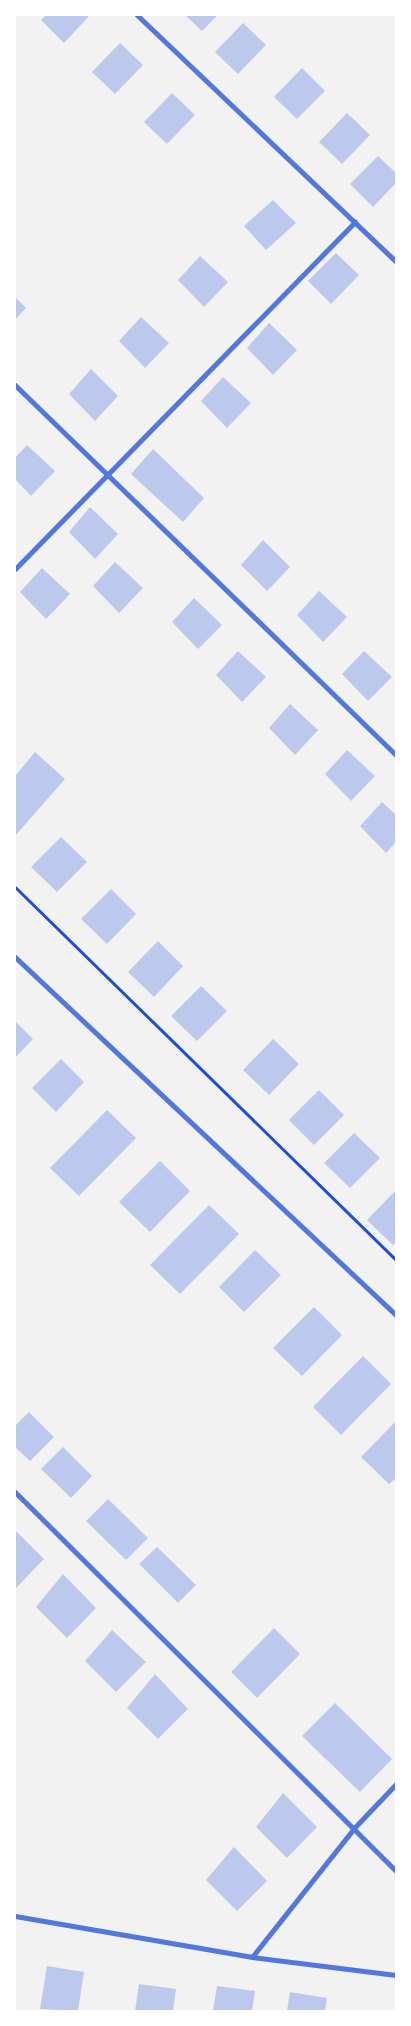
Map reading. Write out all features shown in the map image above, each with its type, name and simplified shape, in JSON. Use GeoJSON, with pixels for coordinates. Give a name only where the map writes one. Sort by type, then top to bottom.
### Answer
{"type":"FeatureCollection","features":[{"type":"Feature","properties":{"kind":"street"},"geometry":{"type":"LineString","coordinates":[[137,15],[396,262]]}},
{"type":"Feature","properties":{"kind":"street"},"geometry":{"type":"LineString","coordinates":[[15,569],[109,476],[355,222]]}},
{"type":"Feature","properties":{"kind":"street"},"geometry":{"type":"LineString","coordinates":[[15,385],[396,754]]}},
{"type":"Feature","properties":{"kind":"street"},"geometry":{"type":"LineString","coordinates":[[15,957],[396,1315]]}},
{"type":"Feature","properties":{"kind":"street"},"geometry":{"type":"LineString","coordinates":[[15,1492],[355,1827],[396,1871]]}},
{"type":"Feature","properties":{"kind":"street"},"geometry":{"type":"LineString","coordinates":[[252,1957],[355,1827],[396,1784]]}},
{"type":"Feature","properties":{"kind":"street"},"geometry":{"type":"LineString","coordinates":[[15,1916],[252,1957],[396,1975]]}},
{"type":"Feature","properties":{"kind":"path"},"geometry":{"type":"LineString","coordinates":[[15,887],[396,1260]]}},
{"type":"Feature","properties":{"kind":"building"},"geometry":{"type":"Polygon","coordinates":[[[46,15],[90,15],[64,43],[41,20],[46,15]]]}},
{"type":"Feature","properties":{"kind":"building"},"geometry":{"type":"Polygon","coordinates":[[[185,15],[218,15],[202,31],[185,15]]]}},
{"type":"Feature","properties":{"kind":"building"},"geometry":{"type":"Polygon","coordinates":[[[243,23],[266,45],[238,74],[215,52],[243,23]]]}},
{"type":"Feature","properties":{"kind":"building"},"geometry":{"type":"Polygon","coordinates":[[[120,43],[143,65],[115,94],[92,72],[120,43]]]}},
{"type":"Feature","properties":{"kind":"building"},"geometry":{"type":"Polygon","coordinates":[[[302,68],[325,91],[297,119],[274,97],[302,68]]]}},
{"type":"Feature","properties":{"kind":"building"},"geometry":{"type":"Polygon","coordinates":[[[172,93],[195,115],[167,144],[144,122],[172,93]]]}},
{"type":"Feature","properties":{"kind":"building"},"geometry":{"type":"Polygon","coordinates":[[[347,113],[370,135],[342,164],[319,142],[347,113]]]}},
{"type":"Feature","properties":{"kind":"building"},"geometry":{"type":"Polygon","coordinates":[[[378,156],[396,173],[396,183],[373,207],[350,184],[378,156]]]}},
{"type":"Feature","properties":{"kind":"building"},"geometry":{"type":"Polygon","coordinates":[[[273,200],[296,223],[266,250],[244,226],[273,200]]]}},
{"type":"Feature","properties":{"kind":"building"},"geometry":{"type":"Polygon","coordinates":[[[336,253],[359,275],[331,304],[308,281],[336,253]]]}},
{"type":"Feature","properties":{"kind":"building"},"geometry":{"type":"Polygon","coordinates":[[[200,256],[228,282],[204,307],[178,280],[200,256]]]}},
{"type":"Feature","properties":{"kind":"building"},"geometry":{"type":"Polygon","coordinates":[[[15,297],[26,308],[15,320],[15,297]]]}},
{"type":"Feature","properties":{"kind":"building"},"geometry":{"type":"Polygon","coordinates":[[[141,317],[169,343],[145,368],[119,341],[141,317]]]}},
{"type":"Feature","properties":{"kind":"building"},"geometry":{"type":"Polygon","coordinates":[[[269,323],[297,350],[273,375],[247,348],[269,323]]]}},
{"type":"Feature","properties":{"kind":"building"},"geometry":{"type":"Polygon","coordinates":[[[91,369],[118,396],[95,421],[69,394],[91,369]]]}},
{"type":"Feature","properties":{"kind":"building"},"geometry":{"type":"Polygon","coordinates":[[[223,377],[251,403],[227,428],[201,401],[223,377]]]}},
{"type":"Feature","properties":{"kind":"building"},"geometry":{"type":"Polygon","coordinates":[[[27,445],[55,471],[31,496],[15,479],[15,458],[27,445]]]}},
{"type":"Feature","properties":{"kind":"building"},"geometry":{"type":"Polygon","coordinates":[[[153,449],[204,498],[183,522],[131,474],[153,449]]]}},
{"type":"Feature","properties":{"kind":"building"},"geometry":{"type":"Polygon","coordinates":[[[90,507],[118,534],[95,559],[69,532],[90,507]]]}},
{"type":"Feature","properties":{"kind":"building"},"geometry":{"type":"Polygon","coordinates":[[[263,540],[290,567],[267,591],[241,565],[263,540]]]}},
{"type":"Feature","properties":{"kind":"building"},"geometry":{"type":"Polygon","coordinates":[[[115,562],[143,588],[119,613],[93,586],[115,562]]]}},
{"type":"Feature","properties":{"kind":"building"},"geometry":{"type":"Polygon","coordinates":[[[42,568],[70,594],[46,619],[20,592],[42,568]]]}},
{"type":"Feature","properties":{"kind":"building"},"geometry":{"type":"Polygon","coordinates":[[[319,591],[347,617],[323,642],[297,615],[319,591]]]}},
{"type":"Feature","properties":{"kind":"building"},"geometry":{"type":"Polygon","coordinates":[[[194,598],[222,625],[198,649],[172,622],[194,598]]]}},
{"type":"Feature","properties":{"kind":"building"},"geometry":{"type":"Polygon","coordinates":[[[238,651],[266,677],[242,702],[216,675],[238,651]]]}},
{"type":"Feature","properties":{"kind":"building"},"geometry":{"type":"Polygon","coordinates":[[[364,651],[392,677],[368,701],[342,674],[364,651]]]}},
{"type":"Feature","properties":{"kind":"building"},"geometry":{"type":"Polygon","coordinates":[[[290,704],[318,730],[295,755],[269,728],[290,704]]]}},
{"type":"Feature","properties":{"kind":"building"},"geometry":{"type":"Polygon","coordinates":[[[347,750],[375,776],[351,801],[325,774],[347,750]]]}},
{"type":"Feature","properties":{"kind":"building"},"geometry":{"type":"Polygon","coordinates":[[[35,752],[65,779],[15,836],[15,776],[35,752]]]}},
{"type":"Feature","properties":{"kind":"building"},"geometry":{"type":"Polygon","coordinates":[[[382,802],[396,815],[396,842],[386,853],[360,826],[382,802]]]}},
{"type":"Feature","properties":{"kind":"building"},"geometry":{"type":"Polygon","coordinates":[[[61,837],[87,862],[57,892],[31,867],[61,837]]]}},
{"type":"Feature","properties":{"kind":"building"},"geometry":{"type":"Polygon","coordinates":[[[111,889],[136,914],[107,944],[81,919],[111,889]]]}},
{"type":"Feature","properties":{"kind":"building"},"geometry":{"type":"Polygon","coordinates":[[[158,941],[183,966],[154,997],[128,972],[158,941]]]}},
{"type":"Feature","properties":{"kind":"building"},"geometry":{"type":"Polygon","coordinates":[[[201,986],[227,1011],[197,1041],[171,1016],[201,986]]]}},
{"type":"Feature","properties":{"kind":"building"},"geometry":{"type":"Polygon","coordinates":[[[15,1021],[33,1039],[15,1058],[15,1021]]]}},
{"type":"Feature","properties":{"kind":"building"},"geometry":{"type":"Polygon","coordinates":[[[273,1039],[299,1064],[269,1095],[243,1070],[273,1039]]]}},
{"type":"Feature","properties":{"kind":"building"},"geometry":{"type":"Polygon","coordinates":[[[61,1059],[84,1082],[56,1112],[32,1088],[61,1059]]]}},
{"type":"Feature","properties":{"kind":"building"},"geometry":{"type":"Polygon","coordinates":[[[319,1090],[344,1115],[314,1145],[289,1120],[319,1090]]]}},
{"type":"Feature","properties":{"kind":"building"},"geometry":{"type":"Polygon","coordinates":[[[107,1110],[136,1138],[79,1196],[50,1168],[107,1110]]]}},
{"type":"Feature","properties":{"kind":"building"},"geometry":{"type":"Polygon","coordinates":[[[354,1133],[380,1158],[350,1188],[324,1163],[354,1133]]]}},
{"type":"Feature","properties":{"kind":"building"},"geometry":{"type":"Polygon","coordinates":[[[160,1161],[190,1191],[150,1232],[119,1202],[160,1161]]]}},
{"type":"Feature","properties":{"kind":"building"},"geometry":{"type":"Polygon","coordinates":[[[396,1190],[396,1242],[393,1245],[367,1220],[396,1190]]]}},
{"type":"Feature","properties":{"kind":"building"},"geometry":{"type":"Polygon","coordinates":[[[209,1205],[239,1234],[180,1294],[150,1265],[209,1205]]]}},
{"type":"Feature","properties":{"kind":"building"},"geometry":{"type":"Polygon","coordinates":[[[255,1250],[281,1275],[244,1312],[219,1287],[255,1250]]]}},
{"type":"Feature","properties":{"kind":"building"},"geometry":{"type":"Polygon","coordinates":[[[314,1307],[342,1335],[302,1376],[273,1348],[314,1307]]]}},
{"type":"Feature","properties":{"kind":"building"},"geometry":{"type":"Polygon","coordinates":[[[363,1356],[391,1384],[341,1435],[313,1407],[363,1356]]]}},
{"type":"Feature","properties":{"kind":"building"},"geometry":{"type":"Polygon","coordinates":[[[29,1412],[54,1437],[30,1461],[15,1447],[15,1426],[29,1412]]]}},
{"type":"Feature","properties":{"kind":"building"},"geometry":{"type":"Polygon","coordinates":[[[396,1421],[396,1478],[389,1484],[361,1457],[396,1421]]]}},
{"type":"Feature","properties":{"kind":"building"},"geometry":{"type":"Polygon","coordinates":[[[63,1447],[92,1476],[71,1498],[41,1469],[63,1447]]]}},
{"type":"Feature","properties":{"kind":"building"},"geometry":{"type":"Polygon","coordinates":[[[108,1499],[148,1538],[126,1560],[86,1521],[108,1499]]]}},
{"type":"Feature","properties":{"kind":"building"},"geometry":{"type":"Polygon","coordinates":[[[15,1530],[44,1559],[15,1589],[15,1530]]]}},
{"type":"Feature","properties":{"kind":"building"},"geometry":{"type":"Polygon","coordinates":[[[157,1547],[196,1585],[178,1603],[139,1564],[157,1547]]]}},
{"type":"Feature","properties":{"kind":"building"},"geometry":{"type":"Polygon","coordinates":[[[63,1574],[96,1608],[67,1638],[36,1607],[63,1574]]]}},
{"type":"Feature","properties":{"kind":"building"},"geometry":{"type":"Polygon","coordinates":[[[274,1628],[300,1654],[257,1698],[231,1672],[274,1628]]]}},
{"type":"Feature","properties":{"kind":"building"},"geometry":{"type":"Polygon","coordinates":[[[112,1630],[146,1662],[116,1692],[85,1661],[112,1630]]]}},
{"type":"Feature","properties":{"kind":"building"},"geometry":{"type":"Polygon","coordinates":[[[155,1674],[188,1709],[158,1739],[127,1708],[155,1674]]]}},
{"type":"Feature","properties":{"kind":"building"},"geometry":{"type":"Polygon","coordinates":[[[335,1703],[392,1759],[360,1792],[302,1736],[335,1703]]]}},
{"type":"Feature","properties":{"kind":"building"},"geometry":{"type":"Polygon","coordinates":[[[283,1793],[317,1827],[287,1858],[256,1827],[283,1793]]]}},
{"type":"Feature","properties":{"kind":"building"},"geometry":{"type":"Polygon","coordinates":[[[234,1847],[267,1881],[237,1911],[206,1880],[234,1847]]]}},
{"type":"Feature","properties":{"kind":"building"},"geometry":{"type":"Polygon","coordinates":[[[47,1966],[84,1972],[78,2011],[40,2009],[47,1966]]]}},
{"type":"Feature","properties":{"kind":"building"},"geometry":{"type":"Polygon","coordinates":[[[139,1984],[176,1989],[173,2011],[135,2011],[139,1984]]]}},
{"type":"Feature","properties":{"kind":"building"},"geometry":{"type":"Polygon","coordinates":[[[217,1986],[255,1991],[252,2011],[213,2011],[217,1986]]]}},
{"type":"Feature","properties":{"kind":"building"},"geometry":{"type":"Polygon","coordinates":[[[290,1992],[327,1998],[325,2011],[287,2011],[290,1992]]]}}]}
